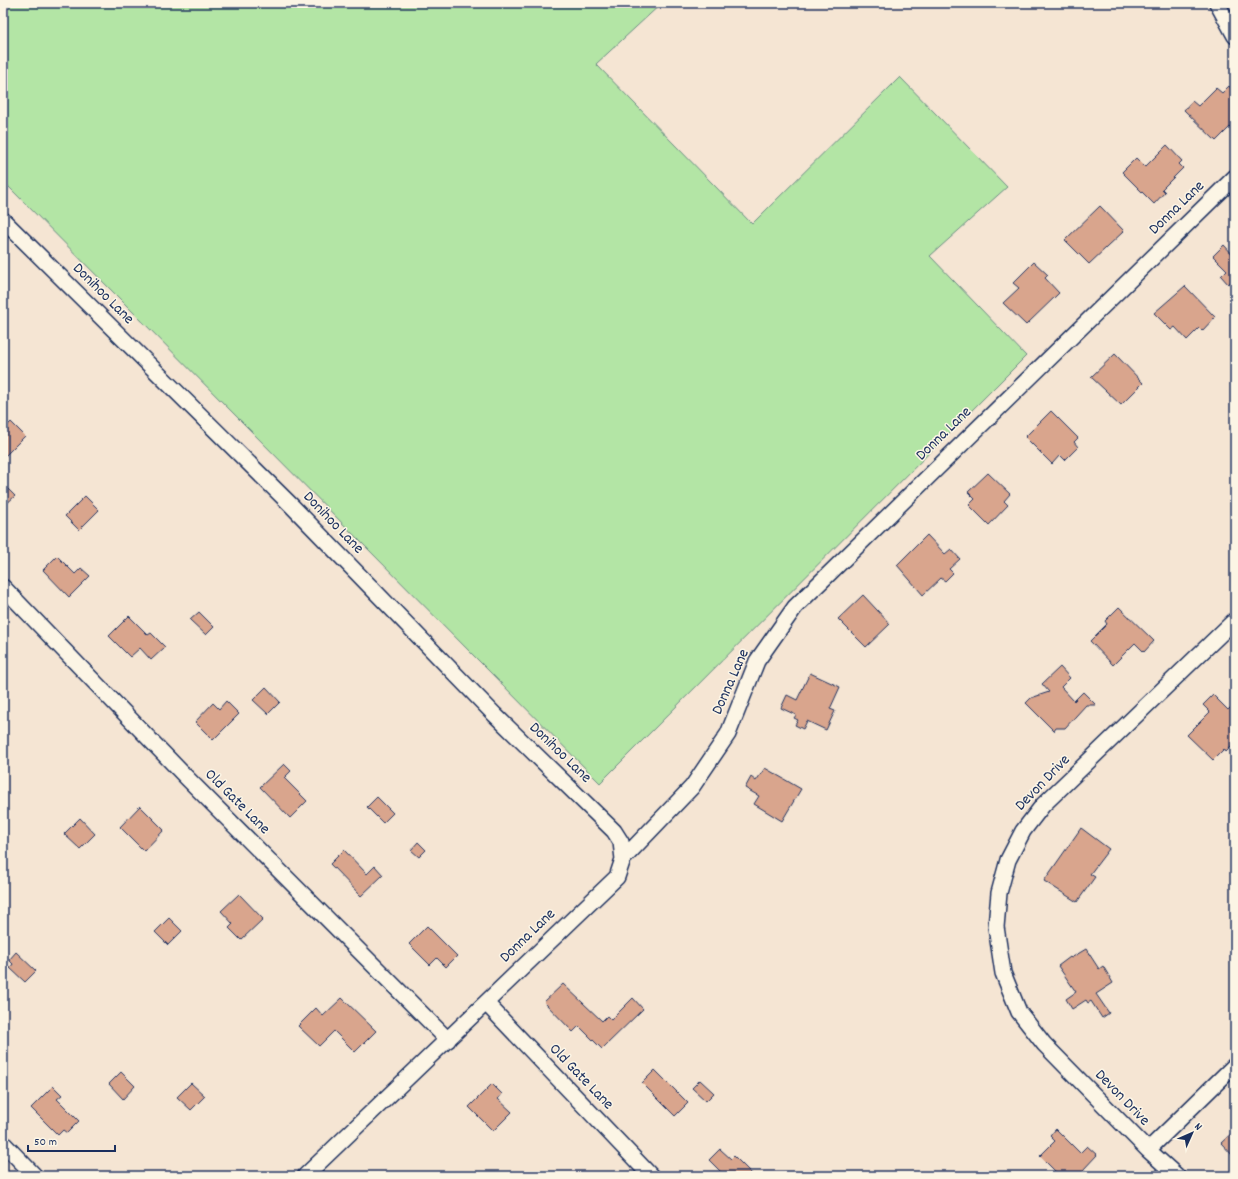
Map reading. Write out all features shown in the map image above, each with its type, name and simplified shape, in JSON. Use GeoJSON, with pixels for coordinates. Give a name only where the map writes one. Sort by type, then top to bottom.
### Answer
{"type":"FeatureCollection","features":[{"type":"Feature","properties":{"kind":"street"},"geometry":{"type":"LineString","coordinates":[[1217,3],[1235,36]]}},
{"type":"Feature","properties":{"kind":"street","name":"Donna Lane"},"geometry":{"type":"LineString","coordinates":[[305,1176],[617,877],[623,859],[692,787],[728,734],[758,661],[795,607],[1235,177]]}},
{"type":"Feature","properties":{"kind":"street","name":"Donihoo Lane"},"geometry":{"type":"LineString","coordinates":[[3,220],[291,505],[495,715],[614,831],[621,842],[623,859]]}},
{"type":"Feature","properties":{"kind":"street","name":"Old Gate Lane"},"geometry":{"type":"LineString","coordinates":[[3,587],[188,779],[448,1040]]}},
{"type":"Feature","properties":{"kind":"street","name":"Devon Drive"},"geometry":{"type":"LineString","coordinates":[[1177,1176],[1148,1150],[1044,1044],[1020,1012],[1003,973],[996,927],[999,893],[1011,854],[1023,831],[1043,805],[1235,620]]}},
{"type":"Feature","properties":{"kind":"street","name":"Old Gate Lane"},"geometry":{"type":"LineString","coordinates":[[486,1003],[651,1176]]}},
{"type":"Feature","properties":{"kind":"street"},"geometry":{"type":"LineString","coordinates":[[1148,1150],[1235,1065]]}},
{"type":"Feature","properties":{"kind":"street"},"geometry":{"type":"LineString","coordinates":[[3,1142],[35,1176]]}},
{"type":"Feature","properties":{"kind":"green space"},"geometry":{"type":"Polygon","coordinates":[[[3,3],[662,3],[596,64],[752,224],[900,77],[1007,187],[930,256],[1026,356],[600,783],[3,181],[3,3]]]}},
{"type":"Feature","properties":{"kind":"building"},"geometry":{"type":"Polygon","coordinates":[[[1229,86],[1235,93],[1235,122],[1216,141],[1184,110],[1192,101],[1198,106],[1216,88],[1222,93],[1229,86]]]}},
{"type":"Feature","properties":{"kind":"building"},"geometry":{"type":"Polygon","coordinates":[[[1167,145],[1182,161],[1179,164],[1183,168],[1162,189],[1165,192],[1154,204],[1122,172],[1136,158],[1145,167],[1167,145]]]}},
{"type":"Feature","properties":{"kind":"building"},"geometry":{"type":"Polygon","coordinates":[[[1100,206],[1124,231],[1089,264],[1065,240],[1100,206]]]}},
{"type":"Feature","properties":{"kind":"building"},"geometry":{"type":"Polygon","coordinates":[[[1224,245],[1235,257],[1235,279],[1228,284],[1221,276],[1227,270],[1213,256],[1224,245]]]}},
{"type":"Feature","properties":{"kind":"building"},"geometry":{"type":"Polygon","coordinates":[[[1034,262],[1048,275],[1045,278],[1059,293],[1026,325],[1003,303],[1019,288],[1013,283],[1034,262]]]}},
{"type":"Feature","properties":{"kind":"building"},"geometry":{"type":"Polygon","coordinates":[[[1185,286],[1215,317],[1202,331],[1199,328],[1187,340],[1175,327],[1171,330],[1154,313],[1185,286]]]}},
{"type":"Feature","properties":{"kind":"building"},"geometry":{"type":"Polygon","coordinates":[[[1115,354],[1143,383],[1121,405],[1091,377],[1115,354]]]}},
{"type":"Feature","properties":{"kind":"building"},"geometry":{"type":"Polygon","coordinates":[[[1051,411],[1078,438],[1074,442],[1078,447],[1065,460],[1060,455],[1052,464],[1025,437],[1051,411]]]}},
{"type":"Feature","properties":{"kind":"building"},"geometry":{"type":"Polygon","coordinates":[[[11,422],[25,436],[3,458],[3,430],[11,422]]]}},
{"type":"Feature","properties":{"kind":"building"},"geometry":{"type":"Polygon","coordinates":[[[988,473],[1010,494],[1004,501],[1008,505],[989,525],[969,505],[975,499],[968,492],[988,473]]]}},
{"type":"Feature","properties":{"kind":"building"},"geometry":{"type":"Polygon","coordinates":[[[3,484],[15,496],[3,507],[3,484]]]}},
{"type":"Feature","properties":{"kind":"building"},"geometry":{"type":"Polygon","coordinates":[[[85,496],[99,510],[79,530],[65,516],[85,496]]]}},
{"type":"Feature","properties":{"kind":"building"},"geometry":{"type":"Polygon","coordinates":[[[927,535],[945,554],[951,549],[960,559],[949,569],[953,573],[945,581],[941,578],[923,595],[897,565],[927,535]]]}},
{"type":"Feature","properties":{"kind":"building"},"geometry":{"type":"Polygon","coordinates":[[[57,556],[75,574],[81,568],[90,576],[69,597],[43,570],[57,556]]]}},
{"type":"Feature","properties":{"kind":"building"},"geometry":{"type":"Polygon","coordinates":[[[863,595],[890,624],[866,647],[838,619],[863,595]]]}},
{"type":"Feature","properties":{"kind":"building"},"geometry":{"type":"Polygon","coordinates":[[[1119,607],[1154,641],[1144,652],[1135,643],[1113,665],[1090,641],[1107,624],[1105,621],[1119,607]]]}},
{"type":"Feature","properties":{"kind":"building"},"geometry":{"type":"Polygon","coordinates":[[[199,612],[214,627],[206,635],[190,620],[199,612]]]}},
{"type":"Feature","properties":{"kind":"building"},"geometry":{"type":"Polygon","coordinates":[[[129,616],[148,635],[151,633],[165,647],[151,660],[140,648],[130,657],[109,636],[129,616]]]}},
{"type":"Feature","properties":{"kind":"building"},"geometry":{"type":"Polygon","coordinates":[[[1060,667],[1070,678],[1061,687],[1074,701],[1083,692],[1096,705],[1086,705],[1065,728],[1056,728],[1054,731],[1026,703],[1031,698],[1049,692],[1042,684],[1060,667]]]}},
{"type":"Feature","properties":{"kind":"building"},"geometry":{"type":"Polygon","coordinates":[[[810,673],[840,687],[830,709],[835,711],[826,730],[807,721],[803,729],[795,725],[798,720],[794,718],[796,715],[781,708],[787,695],[797,700],[810,673]]]}},
{"type":"Feature","properties":{"kind":"building"},"geometry":{"type":"Polygon","coordinates":[[[266,687],[280,702],[268,714],[253,700],[266,687]]]}},
{"type":"Feature","properties":{"kind":"building"},"geometry":{"type":"Polygon","coordinates":[[[1213,695],[1228,710],[1235,703],[1235,743],[1226,752],[1224,749],[1213,760],[1187,735],[1210,712],[1203,705],[1213,695]]]}},
{"type":"Feature","properties":{"kind":"building"},"geometry":{"type":"Polygon","coordinates":[[[226,701],[239,714],[213,740],[195,722],[213,703],[219,709],[226,701]]]}},
{"type":"Feature","properties":{"kind":"building"},"geometry":{"type":"Polygon","coordinates":[[[284,764],[291,771],[284,778],[307,801],[290,818],[260,787],[284,764]]]}},
{"type":"Feature","properties":{"kind":"building"},"geometry":{"type":"Polygon","coordinates":[[[765,768],[801,789],[782,821],[754,804],[759,796],[745,788],[751,777],[756,781],[765,768]]]}},
{"type":"Feature","properties":{"kind":"building"},"geometry":{"type":"Polygon","coordinates":[[[377,797],[393,813],[383,823],[367,807],[377,797]]]}},
{"type":"Feature","properties":{"kind":"building"},"geometry":{"type":"Polygon","coordinates":[[[140,806],[164,830],[144,851],[120,827],[140,806]]]}},
{"type":"Feature","properties":{"kind":"building"},"geometry":{"type":"Polygon","coordinates":[[[80,818],[95,834],[80,849],[64,834],[80,818]]]}},
{"type":"Feature","properties":{"kind":"building"},"geometry":{"type":"Polygon","coordinates":[[[1081,828],[1109,849],[1090,874],[1095,877],[1077,902],[1044,881],[1081,828]]]}},
{"type":"Feature","properties":{"kind":"building"},"geometry":{"type":"Polygon","coordinates":[[[418,842],[426,850],[419,857],[411,850],[418,842]]]}},
{"type":"Feature","properties":{"kind":"building"},"geometry":{"type":"Polygon","coordinates":[[[344,850],[367,874],[375,866],[383,875],[361,896],[330,864],[344,850]]]}},
{"type":"Feature","properties":{"kind":"building"},"geometry":{"type":"Polygon","coordinates":[[[239,894],[263,919],[241,940],[229,928],[233,924],[221,911],[239,894]]]}},
{"type":"Feature","properties":{"kind":"building"},"geometry":{"type":"Polygon","coordinates":[[[169,918],[182,931],[168,945],[155,932],[169,918]]]}},
{"type":"Feature","properties":{"kind":"building"},"geometry":{"type":"Polygon","coordinates":[[[427,926],[457,956],[446,967],[437,958],[430,965],[409,944],[427,926]]]}},
{"type":"Feature","properties":{"kind":"building"},"geometry":{"type":"Polygon","coordinates":[[[1086,949],[1099,969],[1103,966],[1113,983],[1096,994],[1109,1013],[1102,1018],[1091,1001],[1088,1003],[1086,1000],[1072,1009],[1066,999],[1076,992],[1058,966],[1070,957],[1071,958],[1086,949]]]}},
{"type":"Feature","properties":{"kind":"building"},"geometry":{"type":"Polygon","coordinates":[[[16,952],[36,971],[25,982],[10,968],[13,964],[9,960],[16,952]]]}},
{"type":"Feature","properties":{"kind":"building"},"geometry":{"type":"Polygon","coordinates":[[[563,984],[602,1021],[607,1016],[611,1020],[633,998],[643,1009],[602,1049],[579,1026],[573,1032],[544,1002],[563,984]]]}},
{"type":"Feature","properties":{"kind":"building"},"geometry":{"type":"Polygon","coordinates":[[[342,998],[376,1031],[355,1052],[334,1031],[319,1046],[298,1026],[316,1008],[323,1016],[342,998]]]}},
{"type":"Feature","properties":{"kind":"building"},"geometry":{"type":"Polygon","coordinates":[[[655,1070],[688,1103],[675,1116],[642,1083],[655,1070]]]}},
{"type":"Feature","properties":{"kind":"building"},"geometry":{"type":"Polygon","coordinates":[[[121,1072],[135,1086],[123,1099],[109,1084],[121,1072]]]}},
{"type":"Feature","properties":{"kind":"building"},"geometry":{"type":"Polygon","coordinates":[[[700,1080],[714,1093],[706,1101],[692,1088],[700,1080]]]}},
{"type":"Feature","properties":{"kind":"building"},"geometry":{"type":"Polygon","coordinates":[[[191,1083],[205,1096],[191,1110],[177,1097],[191,1083]]]}},
{"type":"Feature","properties":{"kind":"building"},"geometry":{"type":"Polygon","coordinates":[[[492,1084],[502,1094],[498,1099],[512,1112],[493,1131],[469,1107],[492,1084]]]}},
{"type":"Feature","properties":{"kind":"building"},"geometry":{"type":"Polygon","coordinates":[[[53,1086],[62,1095],[57,1099],[79,1121],[67,1133],[63,1130],[58,1135],[31,1108],[53,1086]]]}},
{"type":"Feature","properties":{"kind":"building"},"geometry":{"type":"Polygon","coordinates":[[[1056,1129],[1080,1153],[1087,1146],[1097,1155],[1083,1170],[1089,1176],[1060,1176],[1040,1156],[1055,1141],[1050,1136],[1056,1129]]]}},
{"type":"Feature","properties":{"kind":"building"},"geometry":{"type":"Polygon","coordinates":[[[1235,1130],[1235,1158],[1221,1143],[1235,1130]]]}},
{"type":"Feature","properties":{"kind":"building"},"geometry":{"type":"Polygon","coordinates":[[[720,1149],[731,1159],[734,1156],[754,1176],[725,1176],[709,1160],[720,1149]]]}}]}
